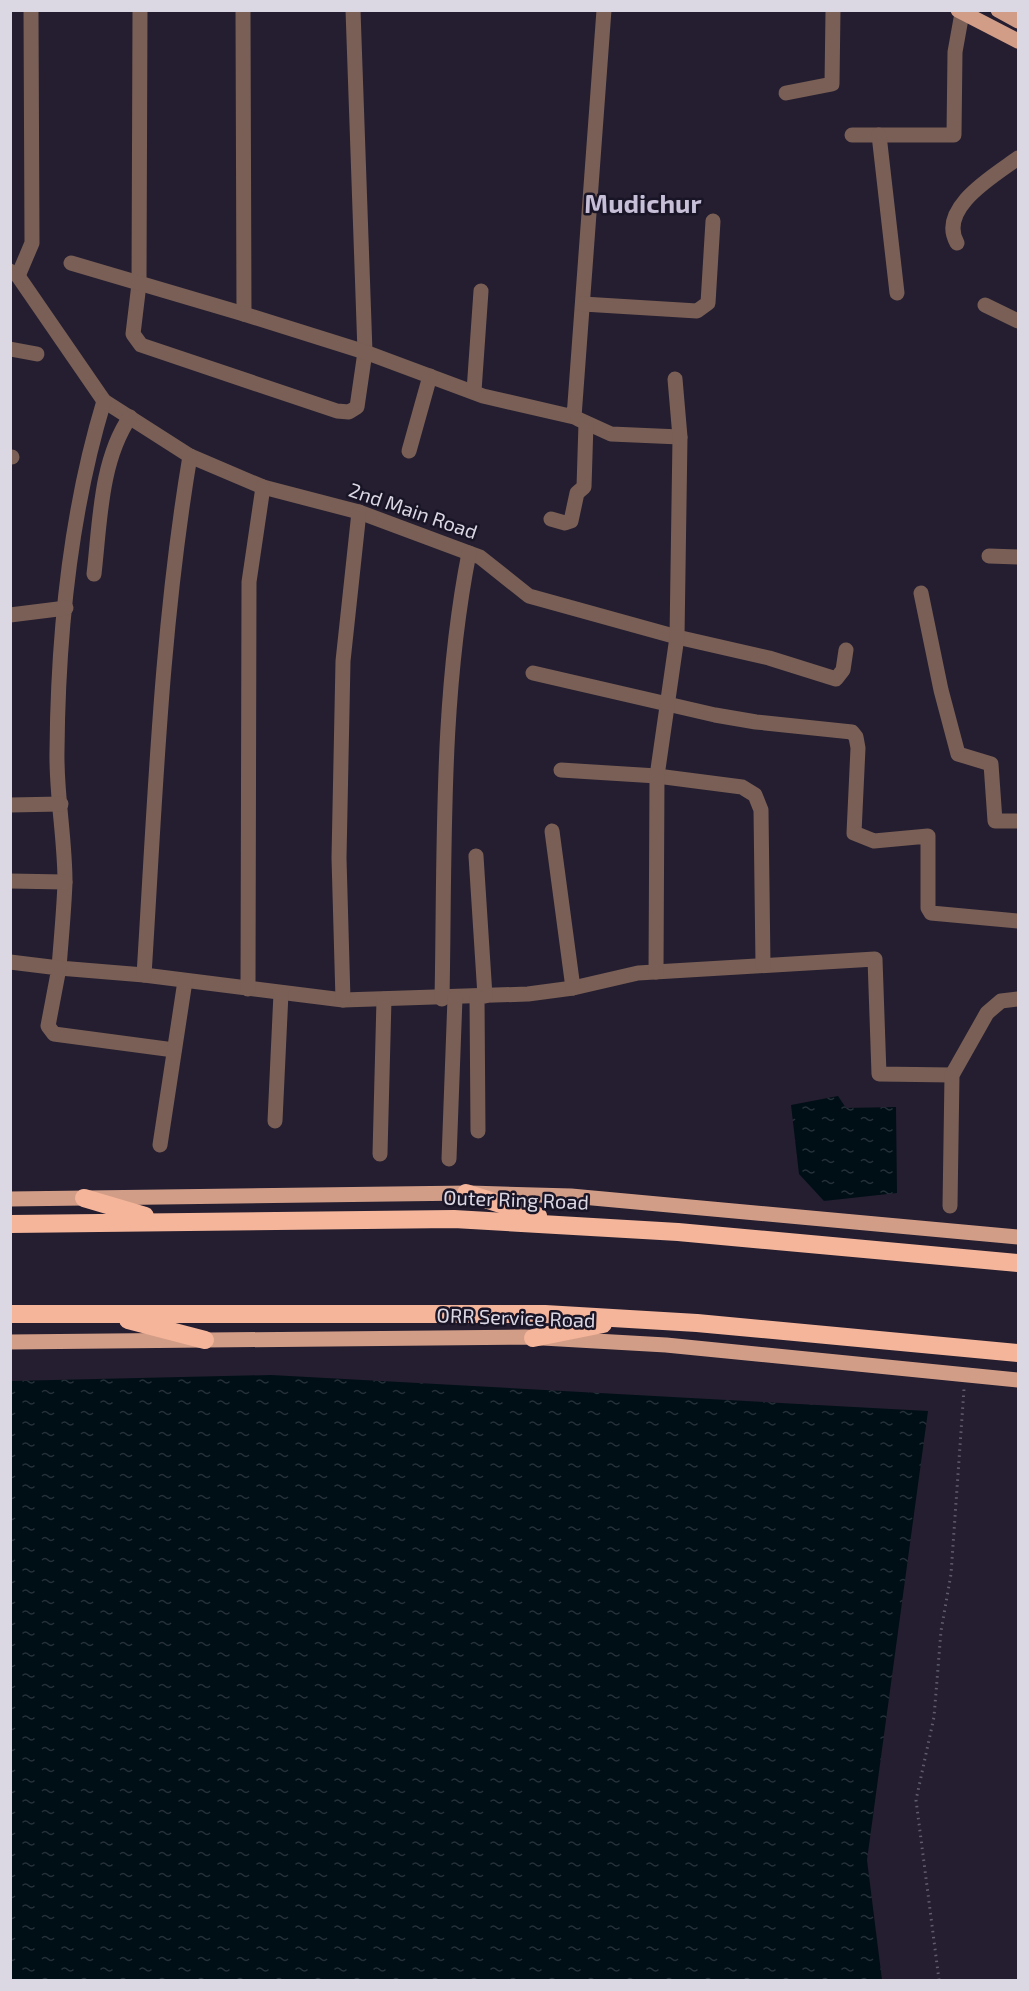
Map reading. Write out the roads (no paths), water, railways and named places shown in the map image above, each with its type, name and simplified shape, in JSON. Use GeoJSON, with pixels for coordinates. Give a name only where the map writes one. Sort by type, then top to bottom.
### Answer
{"type":"FeatureCollection","features":[{"type":"Feature","properties":{"kind":"highway"},"geometry":{"type":"LineString","coordinates":[[466,1193],[561,1224]]}},
{"type":"Feature","properties":{"kind":"highway"},"geometry":{"type":"LineString","coordinates":[[84,1198],[165,1222]]}},
{"type":"Feature","properties":{"kind":"highway","name":"Outer Ring Road"},"geometry":{"type":"LineString","coordinates":[[10,1224],[454,1219],[561,1224],[749,1238],[1018,1263]]}},
{"type":"Feature","properties":{"kind":"highway"},"geometry":{"type":"LineString","coordinates":[[10,1314],[453,1312],[628,1318],[1018,1353]]}},
{"type":"Feature","properties":{"kind":"highway"},"geometry":{"type":"LineString","coordinates":[[102,1313],[204,1340]]}},
{"type":"Feature","properties":{"kind":"highway"},"geometry":{"type":"LineString","coordinates":[[533,1338],[628,1318]]}},
{"type":"Feature","properties":{"kind":"main road"},"geometry":{"type":"LineString","coordinates":[[998,10],[1018,21]]}},
{"type":"Feature","properties":{"kind":"main road"},"geometry":{"type":"LineString","coordinates":[[960,12],[1018,41]]}},
{"type":"Feature","properties":{"kind":"main road"},"geometry":{"type":"LineString","coordinates":[[10,1199],[466,1193],[571,1196],[674,1203],[1018,1237]]}},
{"type":"Feature","properties":{"kind":"main road","name":"ORR Service Road"},"geometry":{"type":"LineString","coordinates":[[10,1342],[533,1338],[666,1344],[1018,1380]]}},
{"type":"Feature","properties":{"kind":"street"},"geometry":{"type":"LineString","coordinates":[[14,274],[32,243],[31,10]]}},
{"type":"Feature","properties":{"kind":"street"},"geometry":{"type":"LineString","coordinates":[[140,10],[140,285],[134,334],[141,345],[337,411],[349,411],[357,407],[365,352],[353,10]]}},
{"type":"Feature","properties":{"kind":"street"},"geometry":{"type":"LineString","coordinates":[[243,10],[243,314]]}},
{"type":"Feature","properties":{"kind":"street"},"geometry":{"type":"LineString","coordinates":[[550,519],[565,524],[571,521],[577,493],[584,487],[580,420],[583,304],[604,10]]}},
{"type":"Feature","properties":{"kind":"street"},"geometry":{"type":"LineString","coordinates":[[786,93],[832,84],[833,10]]}},
{"type":"Feature","properties":{"kind":"street"},"geometry":{"type":"LineString","coordinates":[[852,135],[954,135],[955,52],[960,12]]}},
{"type":"Feature","properties":{"kind":"street"},"geometry":{"type":"LineString","coordinates":[[879,135],[897,293]]}},
{"type":"Feature","properties":{"kind":"street"},"geometry":{"type":"LineString","coordinates":[[957,243],[952,229],[962,202],[1018,158]]}},
{"type":"Feature","properties":{"kind":"street"},"geometry":{"type":"LineString","coordinates":[[583,304],[697,311],[703,309],[708,303],[713,221]]}},
{"type":"Feature","properties":{"kind":"street"},"geometry":{"type":"LineString","coordinates":[[72,262],[140,285],[365,352],[474,391],[580,420],[610,434],[680,437]]}},
{"type":"Feature","properties":{"kind":"street","name":"2nd Main Road"},"geometry":{"type":"LineString","coordinates":[[14,274],[104,400],[190,456],[263,487],[359,512],[469,552],[480,557],[529,596],[677,637],[769,658],[836,680],[843,670],[846,650]]}},
{"type":"Feature","properties":{"kind":"street"},"geometry":{"type":"LineString","coordinates":[[474,391],[481,291]]}},
{"type":"Feature","properties":{"kind":"street"},"geometry":{"type":"LineString","coordinates":[[985,304],[1018,321]]}},
{"type":"Feature","properties":{"kind":"street"},"geometry":{"type":"LineString","coordinates":[[10,349],[37,354]]}},
{"type":"Feature","properties":{"kind":"street"},"geometry":{"type":"LineString","coordinates":[[409,451],[430,376]]}},
{"type":"Feature","properties":{"kind":"street"},"geometry":{"type":"LineString","coordinates":[[656,972],[657,776],[677,637],[680,437],[675,379]]}},
{"type":"Feature","properties":{"kind":"street"},"geometry":{"type":"LineString","coordinates":[[104,400],[90,445],[72,547],[60,658],[57,753],[65,882],[59,968],[48,1026],[54,1034],[174,1050]]}},
{"type":"Feature","properties":{"kind":"street"},"geometry":{"type":"LineString","coordinates":[[94,574],[112,454],[119,432],[130,417]]}},
{"type":"Feature","properties":{"kind":"street"},"geometry":{"type":"LineString","coordinates":[[144,975],[165,643],[175,543],[190,456]]}},
{"type":"Feature","properties":{"kind":"street"},"geometry":{"type":"LineString","coordinates":[[248,989],[249,582],[263,487]]}},
{"type":"Feature","properties":{"kind":"street"},"geometry":{"type":"LineString","coordinates":[[343,1000],[339,858],[343,662],[359,512]]}},
{"type":"Feature","properties":{"kind":"street"},"geometry":{"type":"LineString","coordinates":[[449,1159],[447,733],[452,657],[469,552]]}},
{"type":"Feature","properties":{"kind":"street"},"geometry":{"type":"LineString","coordinates":[[989,556],[1018,557]]}},
{"type":"Feature","properties":{"kind":"street"},"geometry":{"type":"LineString","coordinates":[[921,593],[940,690],[958,754],[991,764],[995,821],[1018,821]]}},
{"type":"Feature","properties":{"kind":"street"},"geometry":{"type":"LineString","coordinates":[[10,615],[66,608]]}},
{"type":"Feature","properties":{"kind":"street"},"geometry":{"type":"LineString","coordinates":[[533,673],[756,722],[852,732],[856,737],[858,748],[854,832],[873,841],[928,836],[928,908],[931,913],[1018,921]]}},
{"type":"Feature","properties":{"kind":"street"},"geometry":{"type":"LineString","coordinates":[[561,770],[657,776],[742,787],[755,795],[760,810],[763,965]]}},
{"type":"Feature","properties":{"kind":"street"},"geometry":{"type":"LineString","coordinates":[[10,805],[61,804]]}},
{"type":"Feature","properties":{"kind":"street"},"geometry":{"type":"LineString","coordinates":[[552,831],[573,988]]}},
{"type":"Feature","properties":{"kind":"street"},"geometry":{"type":"LineString","coordinates":[[476,856],[481,997],[478,1131]]}},
{"type":"Feature","properties":{"kind":"street"},"geometry":{"type":"LineString","coordinates":[[10,881],[65,882]]}},
{"type":"Feature","properties":{"kind":"street"},"geometry":{"type":"LineString","coordinates":[[10,962],[144,975],[343,1000],[481,997],[573,988],[638,973],[875,959],[879,1074],[952,1075]]}},
{"type":"Feature","properties":{"kind":"street"},"geometry":{"type":"LineString","coordinates":[[160,1144],[185,981]]}},
{"type":"Feature","properties":{"kind":"street"},"geometry":{"type":"LineString","coordinates":[[275,1121],[282,993]]}},
{"type":"Feature","properties":{"kind":"street"},"geometry":{"type":"LineString","coordinates":[[380,1154],[384,999]]}},
{"type":"Feature","properties":{"kind":"street"},"geometry":{"type":"LineString","coordinates":[[950,1206],[952,1075],[987,1013],[1001,1001],[1018,999]]}},
{"type":"Feature","properties":{"kind":"water"},"geometry":{"type":"Polygon","coordinates":[[[838,1096],[846,1108],[896,1107],[897,1193],[824,1201],[799,1174],[791,1105],[838,1096]]]}},
{"type":"Feature","properties":{"kind":"water"},"geometry":{"type":"Polygon","coordinates":[[[271,1375],[928,1411],[867,1860],[882,1980],[11,1980],[11,1381],[271,1375]]]}},
{"type":"Feature","properties":{"kind":"district","name":"Mudichur"},"geometry":{"type":"Point","coordinates":[643,204]}}]}
